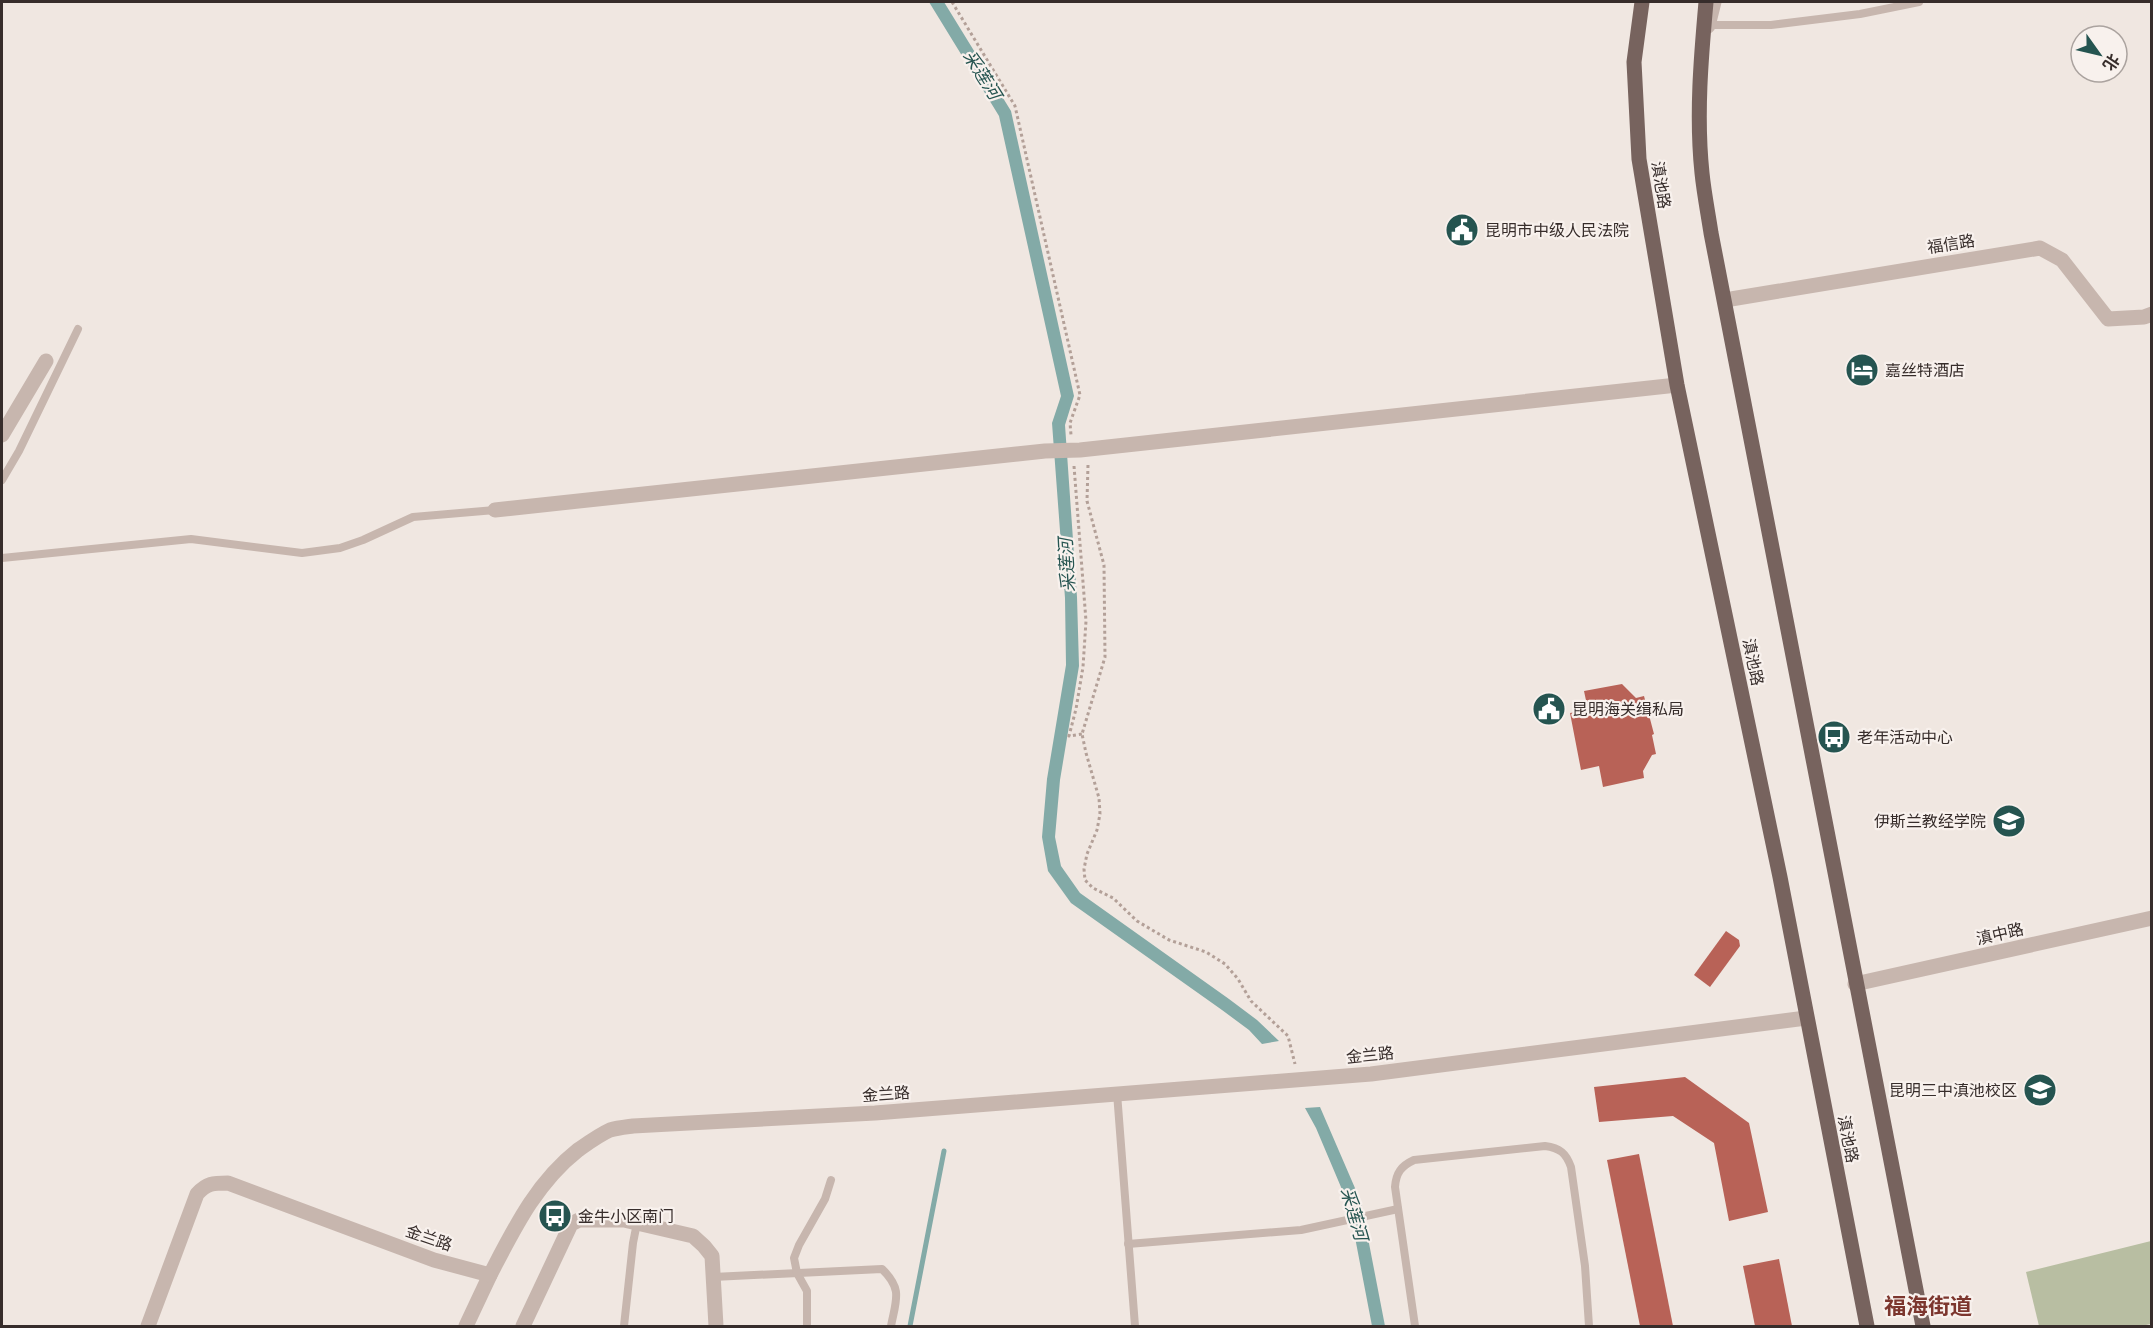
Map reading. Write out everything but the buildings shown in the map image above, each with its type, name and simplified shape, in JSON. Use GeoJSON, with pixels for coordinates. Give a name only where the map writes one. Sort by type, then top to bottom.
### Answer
{"type":"FeatureCollection","features":[{"type":"Feature","properties":{"kind":"main road","name":"滇池路"},"geometry":{"type":"LineString","coordinates":[[1642,2],[1634,62],[1639,159],[1677,385],[1778,866],[1867,1326]]}},
{"type":"Feature","properties":{"kind":"main road"},"geometry":{"type":"LineString","coordinates":[[1706,2],[1699,111],[1702,172],[1711,232],[1923,1326]]}},
{"type":"Feature","properties":{"kind":"street"},"geometry":{"type":"LineString","coordinates":[[1701,58],[1714,2]]}},
{"type":"Feature","properties":{"kind":"street","name":"福信路"},"geometry":{"type":"LineString","coordinates":[[1725,300],[2040,248],[2062,260],[2108,319],[2144,317],[2151,314]]}},
{"type":"Feature","properties":{"kind":"street"},"geometry":{"type":"LineString","coordinates":[[2,435],[46,361]]}},
{"type":"Feature","properties":{"kind":"street"},"geometry":{"type":"LineString","coordinates":[[495,510],[1677,385]]}},
{"type":"Feature","properties":{"kind":"street","name":"滇中路"},"geometry":{"type":"LineString","coordinates":[[1855,984],[2151,918]]}},
{"type":"Feature","properties":{"kind":"street","name":"金兰路"},"geometry":{"type":"LineString","coordinates":[[148,1326],[197,1194],[204,1186],[212,1183],[228,1183],[434,1260],[490,1275],[516,1224],[542,1185],[563,1162],[591,1141],[611,1130],[633,1126],[875,1113],[1371,1074],[1806,1018]]}},
{"type":"Feature","properties":{"kind":"street"},"geometry":{"type":"LineString","coordinates":[[523,1326],[571,1224],[579,1220],[624,1220],[693,1236],[712,1256],[716,1326]]}},
{"type":"Feature","properties":{"kind":"street"},"geometry":{"type":"LineString","coordinates":[[466,1326],[490,1275]]}},
{"type":"Feature","properties":{"kind":"lane"},"geometry":{"type":"LineString","coordinates":[[1708,25],[1782,23],[1860,14],[1918,2]]}},
{"type":"Feature","properties":{"kind":"lane"},"geometry":{"type":"LineString","coordinates":[[2,480],[24,441],[78,329]]}},
{"type":"Feature","properties":{"kind":"lane"},"geometry":{"type":"LineString","coordinates":[[2,558],[191,539],[302,554],[340,548],[413,517],[495,510]]}},
{"type":"Feature","properties":{"kind":"lane"},"geometry":{"type":"LineString","coordinates":[[1117,1093],[1135,1326]]}},
{"type":"Feature","properties":{"kind":"lane"},"geometry":{"type":"LineString","coordinates":[[1414,1326],[1395,1187],[1396,1175],[1403,1165],[1414,1160],[1545,1146],[1557,1148],[1567,1156],[1571,1167],[1585,1266],[1589,1326]]}},
{"type":"Feature","properties":{"kind":"lane"},"geometry":{"type":"LineString","coordinates":[[807,1326],[807,1291],[797,1273],[794,1258],[821,1208],[831,1180]]}},
{"type":"Feature","properties":{"kind":"lane"},"geometry":{"type":"LineString","coordinates":[[1128,1244],[1301,1230],[1398,1209]]}},
{"type":"Feature","properties":{"kind":"lane"},"geometry":{"type":"LineString","coordinates":[[624,1326],[637,1223]]}},
{"type":"Feature","properties":{"kind":"lane"},"geometry":{"type":"LineString","coordinates":[[713,1277],[882,1269],[894,1281],[897,1298],[891,1326]]}},
{"type":"Feature","properties":{"kind":"path"},"geometry":{"type":"LineString","coordinates":[[952,2],[1015,105],[1080,395],[1070,423],[1104,565],[1105,657],[1082,734],[1099,798],[1100,814],[1097,830],[1087,854],[1085,879],[1093,888],[1113,898],[1137,921],[1169,940],[1206,952],[1225,964],[1238,979],[1251,1001],[1288,1036],[1298,1080]]}},
{"type":"Feature","properties":{"kind":"path"},"geometry":{"type":"LineString","coordinates":[[1078,450],[1086,621],[1083,667],[1069,736],[1082,734]]}},
{"type":"Feature","properties":{"kind":"green space"},"geometry":{"type":"Polygon","coordinates":[[[2151,1241],[2151,1324],[2141,1326],[2039,1326],[2026,1272],[2151,1241]]]}},
{"type":"Feature","properties":{"kind":"water","name":"采莲河"},"geometry":{"type":"Polygon","coordinates":[[[929,2],[944,2],[1011,111],[1074,396],[1065,425],[1077,597],[1079,666],[1060,780],[1055,837],[1061,866],[1080,893],[1229,999],[1257,1020],[1279,1041],[1262,1044],[1249,1030],[1222,1010],[1071,903],[1048,871],[1042,837],[1047,779],[1066,665],[1065,598],[1052,423],[1061,396],[999,116],[929,2]]]}},
{"type":"Feature","properties":{"kind":"water","name":"采莲河"},"geometry":{"type":"Polygon","coordinates":[[[1320,1107],[1361,1202],[1385,1326],[1372,1326],[1349,1206],[1316,1128],[1305,1108],[1320,1107]]]}},
{"type":"Feature","properties":{"kind":"waterway"},"geometry":{"type":"LineString","coordinates":[[910,1326],[944,1151]]}},
{"type":"Feature","properties":{"kind":"place","name":"昆明市中级人民法院"},"geometry":{"type":"Point","coordinates":[1462,230]}},
{"type":"Feature","properties":{"kind":"place","name":"嘉丝特酒店"},"geometry":{"type":"Point","coordinates":[1862,370]}},
{"type":"Feature","properties":{"kind":"place","name":"昆明海关缉私局"},"geometry":{"type":"Point","coordinates":[1549,709]}},
{"type":"Feature","properties":{"kind":"place","name":"老年活动中心"},"geometry":{"type":"Point","coordinates":[1834,737]}},
{"type":"Feature","properties":{"kind":"place","name":"伊斯兰教经学院"},"geometry":{"type":"Point","coordinates":[2009,821]}},
{"type":"Feature","properties":{"kind":"place","name":"昆明三中滇池校区"},"geometry":{"type":"Point","coordinates":[2040,1090]}},
{"type":"Feature","properties":{"kind":"place","name":"金牛小区南门"},"geometry":{"type":"Point","coordinates":[555,1216]}},
{"type":"Feature","properties":{"kind":"district","name":"福海街道"},"geometry":{"type":"Point","coordinates":[1928,1306]}}]}
